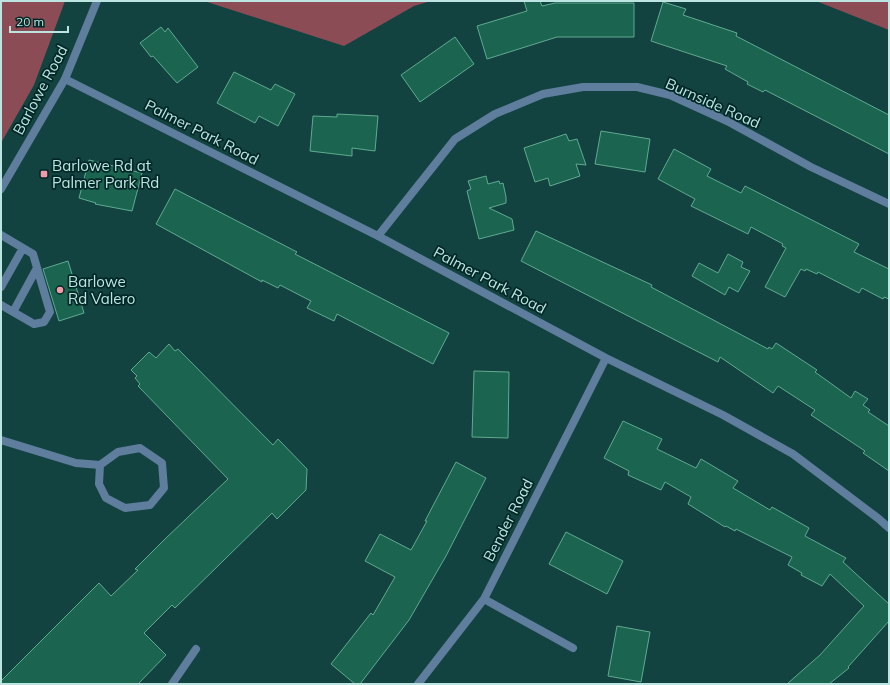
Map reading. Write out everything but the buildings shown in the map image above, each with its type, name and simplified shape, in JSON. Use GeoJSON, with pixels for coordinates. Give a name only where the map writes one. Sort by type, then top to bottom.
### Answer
{"type":"FeatureCollection","features":[{"type":"Feature","properties":{"kind":"street","name":"Barlowe Road"},"geometry":{"type":"LineString","coordinates":[[1,189],[65,79],[97,1]]}},
{"type":"Feature","properties":{"kind":"street","name":"Palmer Park Road"},"geometry":{"type":"LineString","coordinates":[[65,79],[378,236],[606,358],[723,415],[793,454],[880,519],[889,528]]}},
{"type":"Feature","properties":{"kind":"street","name":"Burnside Road"},"geometry":{"type":"LineString","coordinates":[[378,236],[456,139],[495,114],[543,94],[583,87],[637,87],[670,95],[727,121],[811,167],[889,204]]}},
{"type":"Feature","properties":{"kind":"street"},"geometry":{"type":"LineString","coordinates":[[1,235],[33,254],[50,312],[44,322],[34,324],[1,305]]}},
{"type":"Feature","properties":{"kind":"street"},"geometry":{"type":"LineString","coordinates":[[1,287],[23,248]]}},
{"type":"Feature","properties":{"kind":"street"},"geometry":{"type":"LineString","coordinates":[[12,312],[37,268]]}},
{"type":"Feature","properties":{"kind":"street","name":"Bender Road"},"geometry":{"type":"LineString","coordinates":[[418,684],[484,599],[606,358]]}},
{"type":"Feature","properties":{"kind":"street"},"geometry":{"type":"LineString","coordinates":[[1,440],[76,463],[100,465],[118,452],[140,448],[162,463],[164,488],[150,505],[125,508],[106,498],[98,484],[100,465]]}},
{"type":"Feature","properties":{"kind":"street"},"geometry":{"type":"LineString","coordinates":[[484,599],[573,648]]}},
{"type":"Feature","properties":{"kind":"street"},"geometry":{"type":"LineString","coordinates":[[172,684],[196,649]]}},
{"type":"Feature","properties":{"kind":"shaded area"},"geometry":{"type":"Polygon","coordinates":[[[1,1],[65,1],[34,85],[1,143],[1,1]]]}},
{"type":"Feature","properties":{"kind":"shaded area"},"geometry":{"type":"Polygon","coordinates":[[[204,1],[431,1],[414,6],[344,46],[204,1]]]}},
{"type":"Feature","properties":{"kind":"shaded area"},"geometry":{"type":"Polygon","coordinates":[[[816,1],[889,1],[889,30],[816,1]]]}},
{"type":"Feature","properties":{"kind":"place","name":"Barlowe Rd at Palmer Park Rd"},"geometry":{"type":"Point","coordinates":[44,174]}},
{"type":"Feature","properties":{"kind":"place","name":"Barlowe Rd Valero"},"geometry":{"type":"Point","coordinates":[60,290]}}]}
